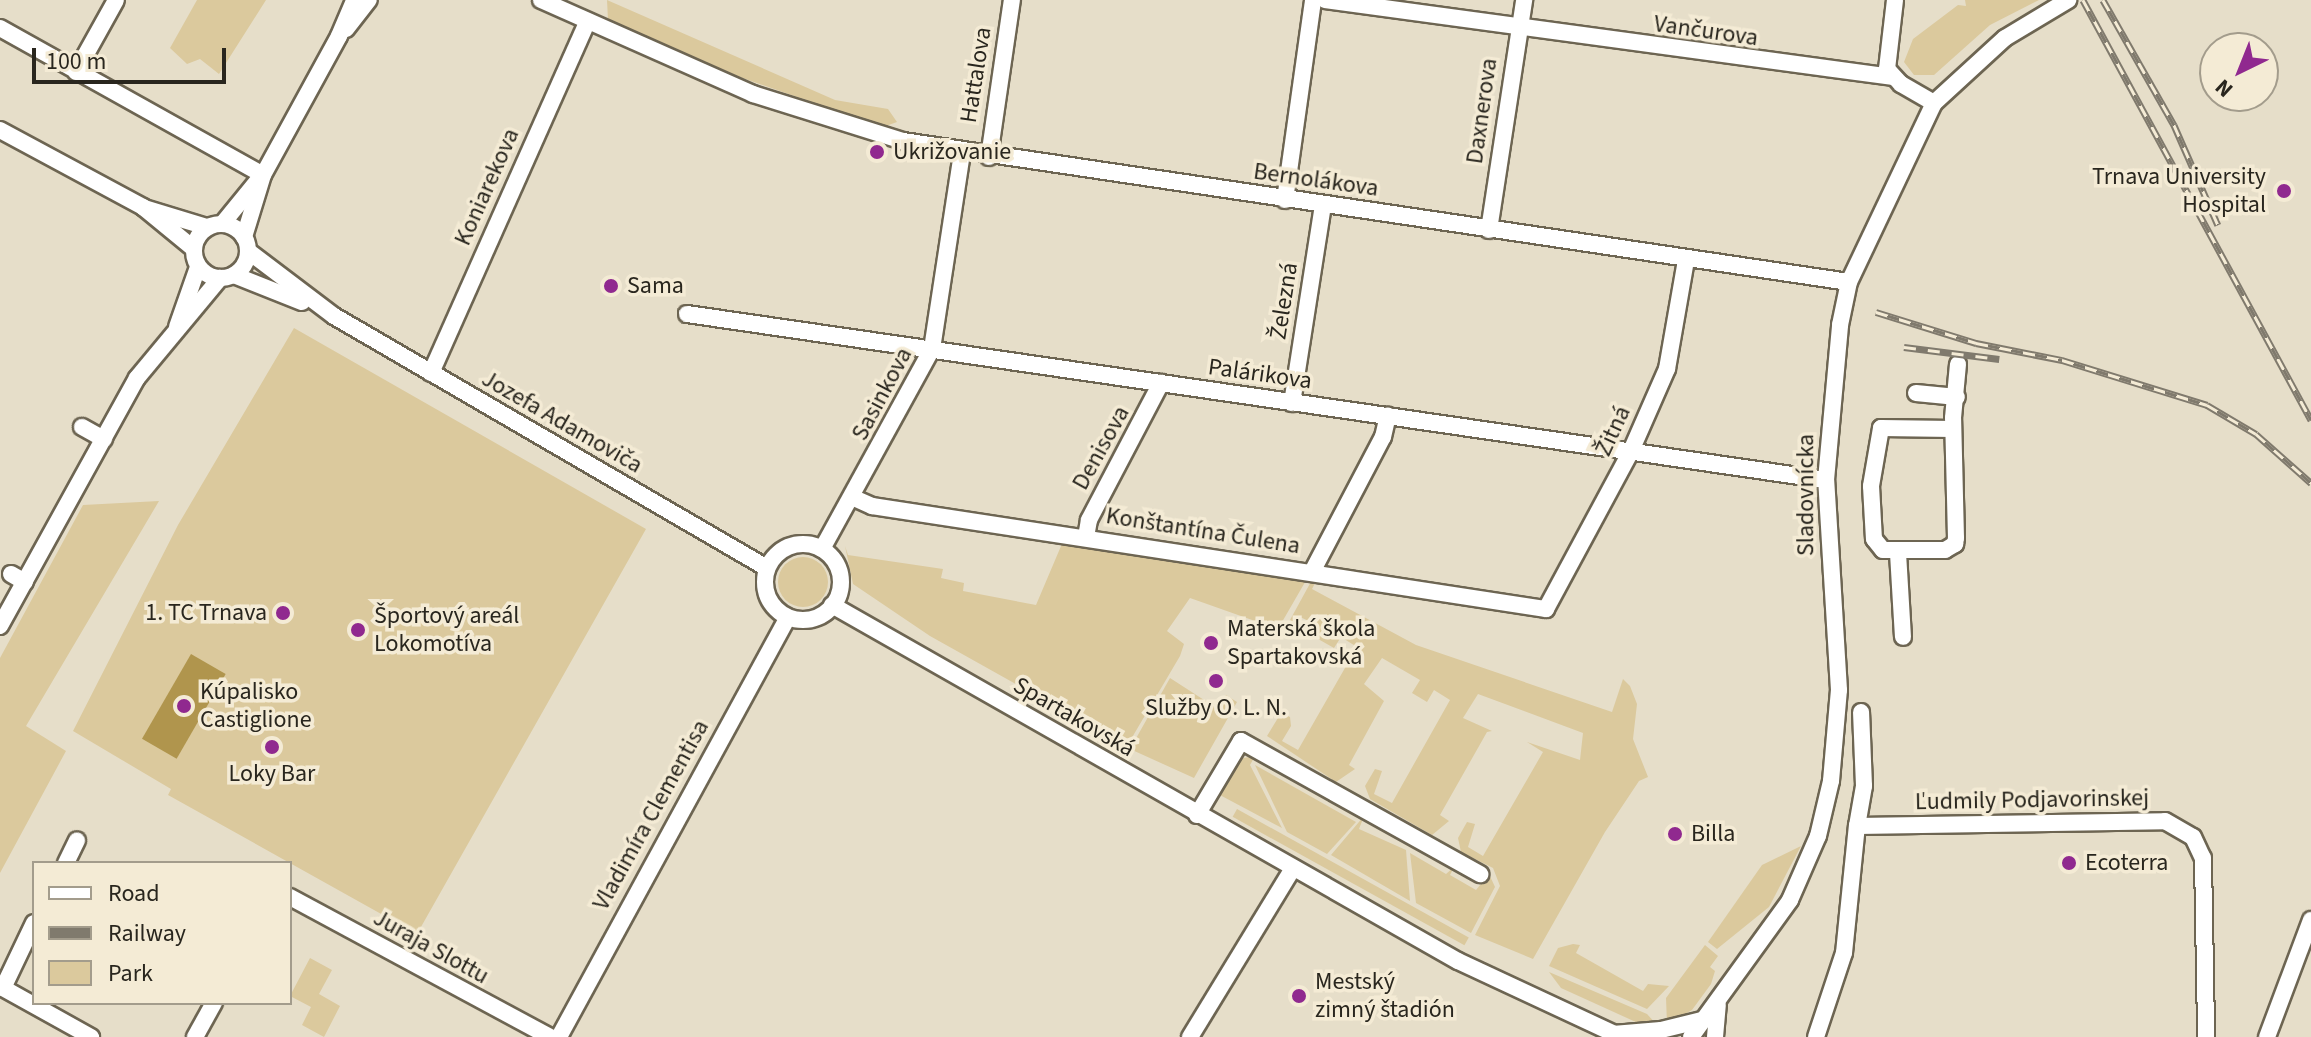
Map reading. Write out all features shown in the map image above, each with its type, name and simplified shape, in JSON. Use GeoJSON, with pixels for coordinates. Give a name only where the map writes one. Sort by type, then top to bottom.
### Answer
{"type":"FeatureCollection","features":[{"type":"Feature","properties":{"kind":"street"},"geometry":{"type":"LineString","coordinates":[[76,72],[116,0]]}},
{"type":"Feature","properties":{"kind":"street"},"geometry":{"type":"LineString","coordinates":[[0,626],[18,578],[104,439],[137,378],[176,329],[227,276],[246,244],[263,175],[339,36],[354,0]]}},
{"type":"Feature","properties":{"kind":"street"},"geometry":{"type":"LineString","coordinates":[[339,36],[369,0]]}},
{"type":"Feature","properties":{"kind":"street"},"geometry":{"type":"LineString","coordinates":[[541,0],[588,21]]}},
{"type":"Feature","properties":{"kind":"street","name":"Hattalova"},"geometry":{"type":"LineString","coordinates":[[989,157],[1012,0]]}},
{"type":"Feature","properties":{"kind":"street"},"geometry":{"type":"LineString","coordinates":[[1285,200],[1313,0]]}},
{"type":"Feature","properties":{"kind":"street","name":"Vančurova"},"geometry":{"type":"LineString","coordinates":[[1325,0],[1519,29],[1892,77]]}},
{"type":"Feature","properties":{"kind":"street","name":"Daxnerova"},"geometry":{"type":"LineString","coordinates":[[1489,230],[1524,0]]}},
{"type":"Feature","properties":{"kind":"street"},"geometry":{"type":"LineString","coordinates":[[1895,0],[1886,61],[1892,77],[1934,103]]}},
{"type":"Feature","properties":{"kind":"street","name":"Sladovnícka"},"geometry":{"type":"LineString","coordinates":[[1691,1037],[1719,1003],[1790,900],[1818,836],[1831,781],[1839,690],[1826,480],[1838,338],[1849,282],[1934,103],[2005,38],[2068,0]]}},
{"type":"Feature","properties":{"kind":"street","name":"Bernolákova"},"geometry":{"type":"LineString","coordinates":[[588,21],[781,105],[867,132],[962,153],[1849,282]]}},
{"type":"Feature","properties":{"kind":"street","name":"Koniarekova"},"geometry":{"type":"LineString","coordinates":[[431,373],[588,21]]}},
{"type":"Feature","properties":{"kind":"street"},"geometry":{"type":"LineString","coordinates":[[0,28],[263,175]]}},
{"type":"Feature","properties":{"kind":"street"},"geometry":{"type":"LineString","coordinates":[[0,130],[143,207],[193,248],[198,267],[176,329]]}},
{"type":"Feature","properties":{"kind":"street","name":"Sasinkova"},"geometry":{"type":"LineString","coordinates":[[822,549],[854,498],[932,349],[962,153]]}},
{"type":"Feature","properties":{"kind":"street"},"geometry":{"type":"LineString","coordinates":[[193,248],[263,175]]}},
{"type":"Feature","properties":{"kind":"street","name":"Železná"},"geometry":{"type":"LineString","coordinates":[[1292,403],[1323,206]]}},
{"type":"Feature","properties":{"kind":"street"},"geometry":{"type":"LineString","coordinates":[[143,207],[215,225]]}},
{"type":"Feature","properties":{"kind":"street","name":"Jozefa Adamoviča"},"geometry":{"type":"LineString","coordinates":[[215,225],[246,244],[334,316]]}},
{"type":"Feature","properties":{"kind":"street","name":"Žitná"},"geometry":{"type":"LineString","coordinates":[[1546,609],[1631,451],[1667,369],[1686,260]]}},
{"type":"Feature","properties":{"kind":"street","name":"Jozefa Adamoviča"},"geometry":{"type":"LineString","coordinates":[[198,267],[227,276],[253,278],[334,316],[767,568]]}},
{"type":"Feature","properties":{"kind":"street","name":"Palárikova"},"geometry":{"type":"LineString","coordinates":[[687,314],[1826,480]]}},
{"type":"Feature","properties":{"kind":"street"},"geometry":{"type":"LineString","coordinates":[[1953,429],[1892,424],[1879,432],[1871,486],[1874,539],[1883,550],[1898,553],[1945,550],[1955,544],[1953,429],[1958,364]]}},
{"type":"Feature","properties":{"kind":"street","name":"Denisova"},"geometry":{"type":"LineString","coordinates":[[1086,537],[1089,520],[1161,383]]}},
{"type":"Feature","properties":{"kind":"street"},"geometry":{"type":"LineString","coordinates":[[1916,393],[1957,397]]}},
{"type":"Feature","properties":{"kind":"street"},"geometry":{"type":"LineString","coordinates":[[1312,572],[1383,437],[1388,416]]}},
{"type":"Feature","properties":{"kind":"street"},"geometry":{"type":"LineString","coordinates":[[82,427],[104,439]]}},
{"type":"Feature","properties":{"kind":"street","name":"Konštantína Čulena"},"geometry":{"type":"LineString","coordinates":[[854,498],[872,506],[1546,609]]}},
{"type":"Feature","properties":{"kind":"street"},"geometry":{"type":"LineString","coordinates":[[793,545],[822,549],[839,572],[832,605],[808,620],[788,617],[767,594],[767,568],[793,545]]}},
{"type":"Feature","properties":{"kind":"street"},"geometry":{"type":"LineString","coordinates":[[1898,553],[1903,637]]}},
{"type":"Feature","properties":{"kind":"street","name":"Spartakovská"},"geometry":{"type":"LineString","coordinates":[[832,605],[1473,969],[1616,1036]]}},
{"type":"Feature","properties":{"kind":"street","name":"Vladimíra Clementisa"},"geometry":{"type":"LineString","coordinates":[[559,1037],[788,617]]}},
{"type":"Feature","properties":{"kind":"street"},"geometry":{"type":"LineString","coordinates":[[1816,1037],[1844,953],[1864,786],[1861,712]]}},
{"type":"Feature","properties":{"kind":"street"},"geometry":{"type":"LineString","coordinates":[[1197,815],[1241,741],[1480,874]]}},
{"type":"Feature","properties":{"kind":"street","name":"Ľudmily Podjavorinskej"},"geometry":{"type":"LineString","coordinates":[[1857,826],[2165,821],[2185,830],[2203,858],[2206,1037]]}},
{"type":"Feature","properties":{"kind":"street"},"geometry":{"type":"LineString","coordinates":[[67,861],[77,840]]}},
{"type":"Feature","properties":{"kind":"street"},"geometry":{"type":"LineString","coordinates":[[1190,1037],[1293,868]]}},
{"type":"Feature","properties":{"kind":"street","name":"Juraja Slottu"},"geometry":{"type":"LineString","coordinates":[[292,898],[550,1037]]}},
{"type":"Feature","properties":{"kind":"street"},"geometry":{"type":"LineString","coordinates":[[2267,1037],[2311,920]]}},
{"type":"Feature","properties":{"kind":"street"},"geometry":{"type":"LineString","coordinates":[[32,928],[3,988],[32,1004]]}},
{"type":"Feature","properties":{"kind":"street"},"geometry":{"type":"LineString","coordinates":[[1715,1037],[1719,1003]]}},
{"type":"Feature","properties":{"kind":"street"},"geometry":{"type":"LineString","coordinates":[[34,1005],[91,1037]]}},
{"type":"Feature","properties":{"kind":"street"},"geometry":{"type":"LineString","coordinates":[[195,1037],[213,1005]]}},
{"type":"Feature","properties":{"kind":"street"},"geometry":{"type":"LineString","coordinates":[[1616,1036],[1661,1030],[1706,1019]]}},
{"type":"Feature","properties":{"kind":"green space"},"geometry":{"type":"Polygon","coordinates":[[[197,0],[266,0],[219,74],[200,59],[187,64],[170,48],[197,0]]]}},
{"type":"Feature","properties":{"kind":"green space"},"geometry":{"type":"Polygon","coordinates":[[[607,0],[835,100],[888,109],[897,122],[883,127],[728,73],[608,20],[607,0]]]}},
{"type":"Feature","properties":{"kind":"green space"},"geometry":{"type":"Polygon","coordinates":[[[1965,0],[2039,0],[1990,25],[1934,75],[1914,75],[1904,62],[1913,39],[1958,5],[1966,6],[1965,0]]]}},
{"type":"Feature","properties":{"kind":"green space","name":"Športový areál Lokomotíva"},"geometry":{"type":"Polygon","coordinates":[[[294,328],[646,529],[417,934],[292,864],[292,861],[286,861],[168,795],[171,789],[73,731],[178,525],[294,328]]]}},
{"type":"Feature","properties":{"kind":"green space"},"geometry":{"type":"Polygon","coordinates":[[[159,501],[26,726],[66,751],[0,873],[0,658],[83,505],[159,501]]]}},
{"type":"Feature","properties":{"kind":"green space"},"geometry":{"type":"Polygon","coordinates":[[[1064,539],[1308,577],[1278,629],[1190,598],[1167,631],[1184,644],[1180,656],[1127,746],[930,636],[853,584],[845,546],[848,555],[943,569],[941,578],[964,583],[963,591],[1036,605],[1064,539]]]}},
{"type":"Feature","properties":{"kind":"green space"},"geometry":{"type":"Polygon","coordinates":[[[803,557],[821,564],[828,582],[821,600],[803,607],[785,600],[778,582],[785,564],[803,557]]]}},
{"type":"Feature","properties":{"kind":"green space"},"geometry":{"type":"Polygon","coordinates":[[[1313,578],[1317,579],[1312,589],[1416,645],[1612,712],[1623,679],[1630,686],[1637,704],[1633,739],[1648,777],[1639,781],[1605,832],[1533,959],[1475,935],[1500,886],[1493,868],[1461,852],[1458,838],[1467,822],[1475,824],[1468,847],[1483,856],[1543,752],[1527,742],[1580,760],[1583,733],[1478,694],[1463,718],[1492,731],[1487,732],[1440,815],[1449,821],[1432,835],[1370,799],[1365,786],[1375,769],[1382,771],[1374,794],[1392,803],[1450,700],[1434,690],[1427,702],[1412,693],[1420,680],[1382,658],[1364,684],[1384,701],[1349,765],[1355,769],[1336,782],[1267,736],[1281,713],[1290,717],[1291,726],[1282,741],[1298,750],[1357,647],[1341,637],[1334,648],[1311,635],[1313,623],[1300,617],[1296,624],[1290,620],[1313,578]]]}},
{"type":"Feature","properties":{"kind":"green space"},"geometry":{"type":"Polygon","coordinates":[[[1170,678],[1218,709],[1226,695],[1237,702],[1194,778],[1130,749],[1170,678]]]}},
{"type":"Feature","properties":{"kind":"green space"},"geometry":{"type":"Polygon","coordinates":[[[1255,756],[1250,765],[1282,828],[1218,794],[1238,759],[1255,756]]]}},
{"type":"Feature","properties":{"kind":"green space"},"geometry":{"type":"Polygon","coordinates":[[[1255,765],[1356,822],[1327,854],[1287,832],[1255,765]]]}},
{"type":"Feature","properties":{"kind":"green space"},"geometry":{"type":"Polygon","coordinates":[[[1237,809],[1469,937],[1464,945],[1233,817],[1237,809]]]}},
{"type":"Feature","properties":{"kind":"green space"},"geometry":{"type":"Polygon","coordinates":[[[1364,816],[1359,829],[1406,850],[1410,901],[1331,855],[1364,816]]]}},
{"type":"Feature","properties":{"kind":"green space"},"geometry":{"type":"Polygon","coordinates":[[[1801,846],[1769,907],[1717,949],[1708,942],[1762,865],[1801,846]]]}},
{"type":"Feature","properties":{"kind":"green space"},"geometry":{"type":"Polygon","coordinates":[[[1410,853],[1446,874],[1454,867],[1450,875],[1476,890],[1489,874],[1495,887],[1471,933],[1416,903],[1410,853]]]}},
{"type":"Feature","properties":{"kind":"green space"},"geometry":{"type":"Polygon","coordinates":[[[1580,945],[1576,953],[1643,991],[1648,984],[1669,986],[1647,1009],[1549,966],[1558,948],[1580,945]]]}},
{"type":"Feature","properties":{"kind":"green space"},"geometry":{"type":"Polygon","coordinates":[[[1705,945],[1718,956],[1710,967],[1715,971],[1711,984],[1692,1010],[1667,1024],[1666,998],[1705,945]]]}},
{"type":"Feature","properties":{"kind":"green space"},"geometry":{"type":"Polygon","coordinates":[[[310,958],[332,970],[319,994],[340,1006],[324,1037],[302,1025],[311,1007],[292,997],[310,958]]]}},
{"type":"Feature","properties":{"kind":"green space"},"geometry":{"type":"Polygon","coordinates":[[[1549,972],[1647,1014],[1657,1025],[1638,1023],[1561,988],[1549,972]]]}},
{"type":"Feature","properties":{"kind":"shaded area","name":"Kúpalisko Castiglione"},"geometry":{"type":"Polygon","coordinates":[[[191,654],[226,674],[177,759],[142,739],[191,654]]]}},
{"type":"Feature","properties":{"kind":"railway"},"geometry":{"type":"LineString","coordinates":[[2083,0],[2311,420]]}},
{"type":"Feature","properties":{"kind":"railway"},"geometry":{"type":"LineString","coordinates":[[2103,0],[2174,125],[2218,225]]}},
{"type":"Feature","properties":{"kind":"railway"},"geometry":{"type":"LineString","coordinates":[[1876,312],[1976,343],[2062,360],[2207,405],[2256,434],[2311,483]]}},
{"type":"Feature","properties":{"kind":"railway"},"geometry":{"type":"LineString","coordinates":[[1904,347],[1999,359]]}},
{"type":"Feature","properties":{"kind":"place","name":"Ukrižovanie"},"geometry":{"type":"Point","coordinates":[877,152]}},
{"type":"Feature","properties":{"kind":"place","name":"Trnava University Hospital"},"geometry":{"type":"Point","coordinates":[2284,191]}},
{"type":"Feature","properties":{"kind":"place","name":"Sama"},"geometry":{"type":"Point","coordinates":[611,286]}},
{"type":"Feature","properties":{"kind":"place","name":"1. TC Trnava"},"geometry":{"type":"Point","coordinates":[283,613]}},
{"type":"Feature","properties":{"kind":"place","name":"Športový areál Lokomotíva"},"geometry":{"type":"Point","coordinates":[358,630]}},
{"type":"Feature","properties":{"kind":"place","name":"Materská škola Spartakovská"},"geometry":{"type":"Point","coordinates":[1211,643]}},
{"type":"Feature","properties":{"kind":"place","name":"Služby O. L. N."},"geometry":{"type":"Point","coordinates":[1216,681]}},
{"type":"Feature","properties":{"kind":"place","name":"Kúpalisko Castiglione"},"geometry":{"type":"Point","coordinates":[184,706]}},
{"type":"Feature","properties":{"kind":"place","name":"Loky Bar"},"geometry":{"type":"Point","coordinates":[272,747]}},
{"type":"Feature","properties":{"kind":"place","name":"Billa"},"geometry":{"type":"Point","coordinates":[1675,834]}},
{"type":"Feature","properties":{"kind":"place","name":"Ecoterra"},"geometry":{"type":"Point","coordinates":[2069,863]}},
{"type":"Feature","properties":{"kind":"place","name":"Mestský zimný štadión"},"geometry":{"type":"Point","coordinates":[1299,996]}}]}
